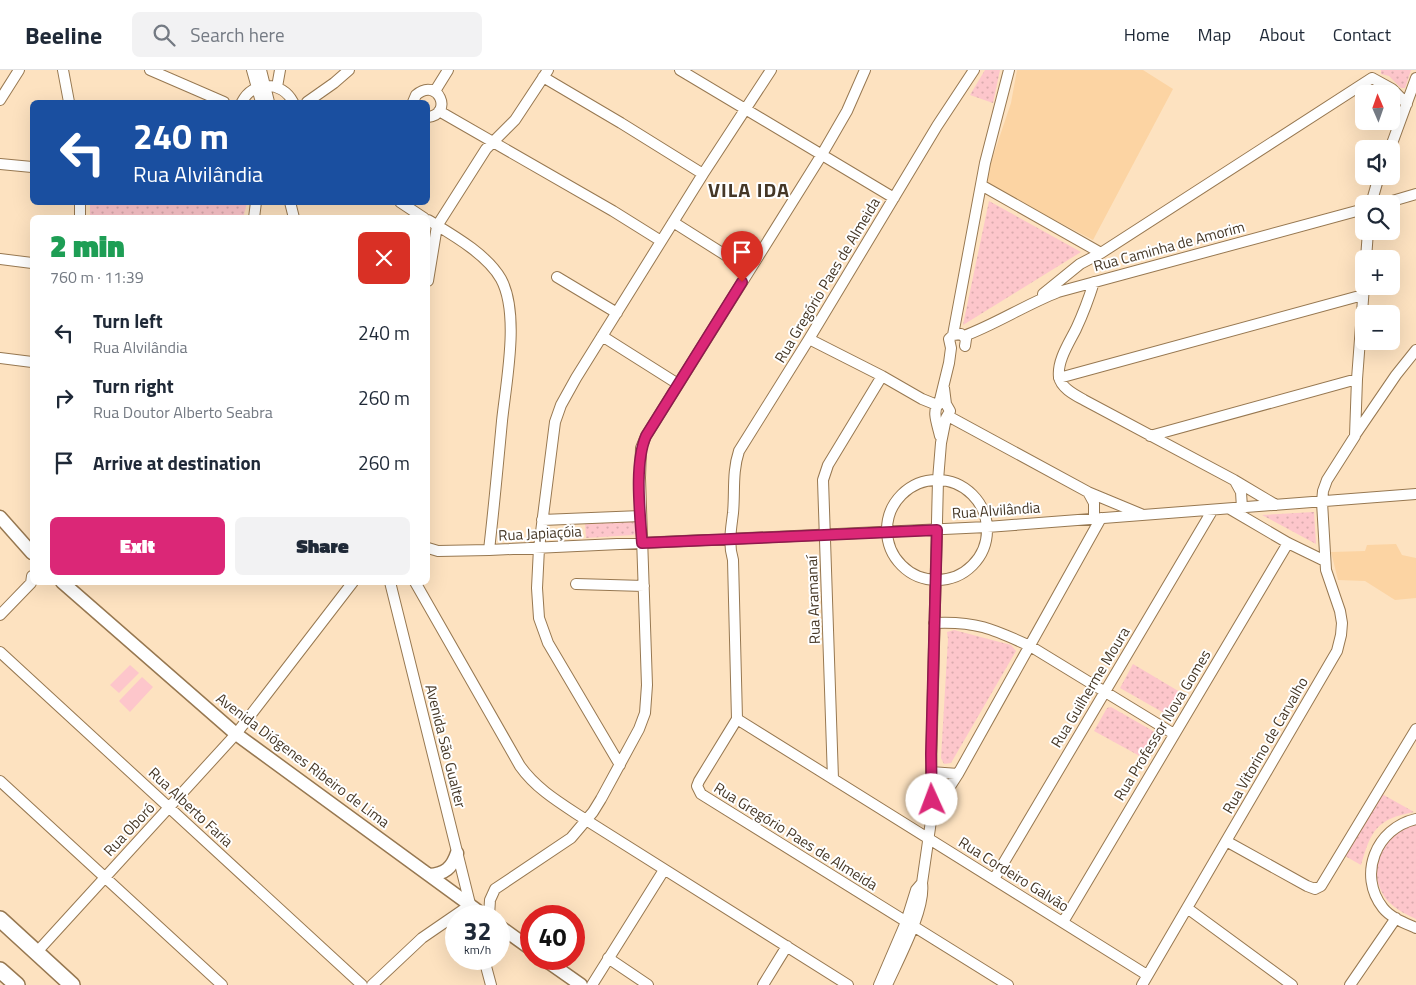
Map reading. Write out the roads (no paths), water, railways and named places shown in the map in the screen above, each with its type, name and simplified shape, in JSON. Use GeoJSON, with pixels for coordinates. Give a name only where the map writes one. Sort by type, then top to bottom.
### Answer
{"type":"FeatureCollection","features":[{"type":"Feature","properties":{"kind":"highway"},"geometry":{"type":"LineString","coordinates":[[0,919],[72,985]]}},
{"type":"Feature","properties":{"kind":"main road"},"geometry":{"type":"LineString","coordinates":[[0,516],[30,551]]}},
{"type":"Feature","properties":{"kind":"main road","name":"Avenida Diógenes Ribeiro de Lima"},"geometry":{"type":"LineString","coordinates":[[65,585],[236,734],[429,875],[465,905]]}},
{"type":"Feature","properties":{"kind":"main road"},"geometry":{"type":"LineString","coordinates":[[75,585],[77,596]]}},
{"type":"Feature","properties":{"kind":"main road"},"geometry":{"type":"LineString","coordinates":[[429,875],[446,871],[451,867],[457,853]]}},
{"type":"Feature","properties":{"kind":"main road"},"geometry":{"type":"LineString","coordinates":[[560,970],[581,985]]}},
{"type":"Feature","properties":{"kind":"street"},"geometry":{"type":"LineString","coordinates":[[0,100],[19,70]]}},
{"type":"Feature","properties":{"kind":"street"},"geometry":{"type":"LineString","coordinates":[[62,70],[69,100]]}},
{"type":"Feature","properties":{"kind":"street"},"geometry":{"type":"LineString","coordinates":[[150,70],[219,100]]}},
{"type":"Feature","properties":{"kind":"street"},"geometry":{"type":"LineString","coordinates":[[252,70],[268,100]]}},
{"type":"Feature","properties":{"kind":"street"},"geometry":{"type":"LineString","coordinates":[[261,70],[261,100]]}},
{"type":"Feature","properties":{"kind":"street"},"geometry":{"type":"LineString","coordinates":[[277,88],[280,70]]}},
{"type":"Feature","properties":{"kind":"street"},"geometry":{"type":"LineString","coordinates":[[310,100],[349,70]]}},
{"type":"Feature","properties":{"kind":"street"},"geometry":{"type":"LineString","coordinates":[[435,91],[448,70]]}},
{"type":"Feature","properties":{"kind":"street"},"geometry":{"type":"LineString","coordinates":[[680,70],[894,198]]}},
{"type":"Feature","properties":{"kind":"street"},"geometry":{"type":"LineString","coordinates":[[620,766],[548,643],[543,632],[537,606],[539,548],[555,422],[565,398],[602,336],[703,174],[771,70]]}},
{"type":"Feature","properties":{"kind":"street"},"geometry":{"type":"LineString","coordinates":[[490,905],[495,889],[571,838],[601,799],[639,729],[647,703],[640,448],[821,156],[847,111],[865,70]]}},
{"type":"Feature","properties":{"kind":"street","name":"Rua Gregório Paes de Almeida"},"geometry":{"type":"LineString","coordinates":[[974,70],[937,126],[809,338],[738,451],[733,476],[737,719],[699,781],[698,786],[701,794],[1008,985]]}},
{"type":"Feature","properties":{"kind":"street"},"geometry":{"type":"LineString","coordinates":[[887,985],[924,892],[922,882],[930,840],[932,814],[931,772],[938,480],[944,388],[950,363],[959,342],[958,313],[985,163],[1009,70]]}},
{"type":"Feature","properties":{"kind":"street"},"geometry":{"type":"LineString","coordinates":[[430,269],[437,226],[486,149],[515,120],[546,74],[703,174]]}},
{"type":"Feature","properties":{"kind":"street"},"geometry":{"type":"LineString","coordinates":[[1035,301],[1080,264],[1101,253],[1373,74],[1407,104]]}},
{"type":"Feature","properties":{"kind":"street"},"geometry":{"type":"LineString","coordinates":[[1393,140],[1416,78]]}},
{"type":"Feature","properties":{"kind":"street"},"geometry":{"type":"LineString","coordinates":[[243,100],[248,93],[261,87],[277,88],[286,92],[292,100]]}},
{"type":"Feature","properties":{"kind":"street"},"geometry":{"type":"LineString","coordinates":[[414,100],[416,94],[420,91],[435,91],[441,98],[441,107],[436,115],[430,116]]}},
{"type":"Feature","properties":{"kind":"street"},"geometry":{"type":"LineString","coordinates":[[439,111],[613,211],[661,241]]}},
{"type":"Feature","properties":{"kind":"street"},"geometry":{"type":"LineString","coordinates":[[0,164],[30,167]]}},
{"type":"Feature","properties":{"kind":"street"},"geometry":{"type":"LineString","coordinates":[[981,185],[1101,253]]}},
{"type":"Feature","properties":{"kind":"street"},"geometry":{"type":"LineString","coordinates":[[1400,199],[1416,194]]}},
{"type":"Feature","properties":{"kind":"street"},"geometry":{"type":"LineString","coordinates":[[404,205],[420,215]]}},
{"type":"Feature","properties":{"kind":"street","name":"Rua Caminha de Amorim"},"geometry":{"type":"LineString","coordinates":[[959,342],[1035,301],[1085,284],[1355,211]]}},
{"type":"Feature","properties":{"kind":"street"},"geometry":{"type":"LineString","coordinates":[[430,221],[491,264],[501,280],[509,301],[508,362],[489,550]]}},
{"type":"Feature","properties":{"kind":"street"},"geometry":{"type":"LineString","coordinates":[[673,222],[749,270]]}},
{"type":"Feature","properties":{"kind":"street"},"geometry":{"type":"LineString","coordinates":[[0,259],[30,263]]}},
{"type":"Feature","properties":{"kind":"street"},"geometry":{"type":"LineString","coordinates":[[1080,264],[1076,278],[1085,284],[1090,296],[1064,354],[1059,378],[1062,385],[1072,393],[1234,480],[1276,505]]}},
{"type":"Feature","properties":{"kind":"street"},"geometry":{"type":"LineString","coordinates":[[557,277],[617,313]]}},
{"type":"Feature","properties":{"kind":"street"},"geometry":{"type":"LineString","coordinates":[[1085,284],[1090,296]]}},
{"type":"Feature","properties":{"kind":"street"},"geometry":{"type":"LineString","coordinates":[[1059,378],[1355,293]]}},
{"type":"Feature","properties":{"kind":"street"},"geometry":{"type":"LineString","coordinates":[[1355,436],[1364,295]]}},
{"type":"Feature","properties":{"kind":"street"},"geometry":{"type":"LineString","coordinates":[[602,336],[678,384]]}},
{"type":"Feature","properties":{"kind":"street"},"geometry":{"type":"LineString","coordinates":[[809,338],[882,376],[1088,492],[1144,516]]}},
{"type":"Feature","properties":{"kind":"street","name":"Rua Vitorino de Carvalho"},"geometry":{"type":"LineString","coordinates":[[1142,985],[1337,651],[1342,623],[1325,561],[1322,491],[1355,436],[1396,375],[1416,350]]}},
{"type":"Feature","properties":{"kind":"street"},"geometry":{"type":"LineString","coordinates":[[0,358],[30,362]]}},
{"type":"Feature","properties":{"kind":"street","name":"Rua Aramanaí"},"geometry":{"type":"LineString","coordinates":[[833,779],[824,480],[828,465],[882,376]]}},
{"type":"Feature","properties":{"kind":"street"},"geometry":{"type":"LineString","coordinates":[[1150,436],[1357,379]]}},
{"type":"Feature","properties":{"kind":"street"},"geometry":{"type":"LineString","coordinates":[[938,480],[950,482],[972,494],[982,509],[987,527],[985,545],[976,561],[962,573],[945,579],[921,577],[908,570],[897,560],[890,546],[887,532],[891,512],[902,495],[918,484],[938,480]]}},
{"type":"Feature","properties":{"kind":"street"},"geometry":{"type":"LineString","coordinates":[[1234,480],[1241,492],[1242,508]]}},
{"type":"Feature","properties":{"kind":"street"},"geometry":{"type":"LineString","coordinates":[[932,814],[958,774],[1089,541],[1094,519],[1094,503],[1088,492]]}},
{"type":"Feature","properties":{"kind":"street","name":"Rua Alvilândia"},"geometry":{"type":"LineString","coordinates":[[642,543],[987,527],[1416,494]]}},
{"type":"Feature","properties":{"kind":"street"},"geometry":{"type":"LineString","coordinates":[[1230,509],[1288,543],[1325,561]]}},
{"type":"Feature","properties":{"kind":"street","name":"Rua Guilherme Moura"},"geometry":{"type":"LineString","coordinates":[[994,879],[1212,511]]}},
{"type":"Feature","properties":{"kind":"street","name":"Rua Japiaçóia"},"geometry":{"type":"LineString","coordinates":[[542,520],[641,516]]}},
{"type":"Feature","properties":{"kind":"street"},"geometry":{"type":"LineString","coordinates":[[1089,541],[1094,519]]}},
{"type":"Feature","properties":{"kind":"street","name":"Rua Japiaçóia"},"geometry":{"type":"LineString","coordinates":[[433,550],[489,550],[642,543]]}},
{"type":"Feature","properties":{"kind":"street","name":"Rua Professor Nova Gomes"},"geometry":{"type":"LineString","coordinates":[[1063,922],[1288,543]]}},
{"type":"Feature","properties":{"kind":"street"},"geometry":{"type":"LineString","coordinates":[[0,615],[30,582]]}},
{"type":"Feature","properties":{"kind":"street"},"geometry":{"type":"LineString","coordinates":[[576,584],[644,586]]}},
{"type":"Feature","properties":{"kind":"street","name":"Rua Oboró"},"geometry":{"type":"LineString","coordinates":[[36,952],[236,734],[351,585]]}},
{"type":"Feature","properties":{"kind":"street","name":"Avenida São Gualter"},"geometry":{"type":"LineString","coordinates":[[391,585],[470,905]]}},
{"type":"Feature","properties":{"kind":"street"},"geometry":{"type":"LineString","coordinates":[[417,585],[529,779],[586,820],[848,985]]}},
{"type":"Feature","properties":{"kind":"street"},"geometry":{"type":"LineString","coordinates":[[934,623],[957,622],[982,626],[1030,646],[1174,734]]}},
{"type":"Feature","properties":{"kind":"street","name":"Rua Alberto Faria"},"geometry":{"type":"LineString","coordinates":[[0,652],[362,985]]}},
{"type":"Feature","properties":{"kind":"street","name":"Rua Cordeiro Galvão"},"geometry":{"type":"LineString","coordinates":[[737,719],[1148,975]]}},
{"type":"Feature","properties":{"kind":"street"},"geometry":{"type":"LineString","coordinates":[[1226,841],[1307,886],[1315,889],[1321,886],[1416,729]]}},
{"type":"Feature","properties":{"kind":"street"},"geometry":{"type":"LineString","coordinates":[[931,772],[958,774]]}},
{"type":"Feature","properties":{"kind":"street"},"geometry":{"type":"LineString","coordinates":[[0,781],[222,985]]}},
{"type":"Feature","properties":{"kind":"street"},"geometry":{"type":"LineString","coordinates":[[1416,819],[1400,824],[1385,835],[1379,844],[1372,862],[1372,882],[1383,908],[1396,918],[1416,928]]}},
{"type":"Feature","properties":{"kind":"street"},"geometry":{"type":"LineString","coordinates":[[592,985],[664,870]]}},
{"type":"Feature","properties":{"kind":"street"},"geometry":{"type":"LineString","coordinates":[[1187,908],[1292,985]]}},
{"type":"Feature","properties":{"kind":"street"},"geometry":{"type":"LineString","coordinates":[[1350,985],[1396,918]]}},
{"type":"Feature","properties":{"kind":"street"},"geometry":{"type":"LineString","coordinates":[[879,985],[910,924]]}},
{"type":"Feature","properties":{"kind":"street"},"geometry":{"type":"LineString","coordinates":[[372,985],[422,938],[445,925]]}},
{"type":"Feature","properties":{"kind":"street"},"geometry":{"type":"LineString","coordinates":[[763,985],[788,946]]}},
{"type":"Feature","properties":{"kind":"street"},"geometry":{"type":"LineString","coordinates":[[608,958],[648,985]]}},
{"type":"Feature","properties":{"kind":"street"},"geometry":{"type":"LineString","coordinates":[[487,970],[491,985]]}},
{"type":"Feature","properties":{"kind":"district","name":"VILA IDA"},"geometry":{"type":"Point","coordinates":[749,189]}}]}
